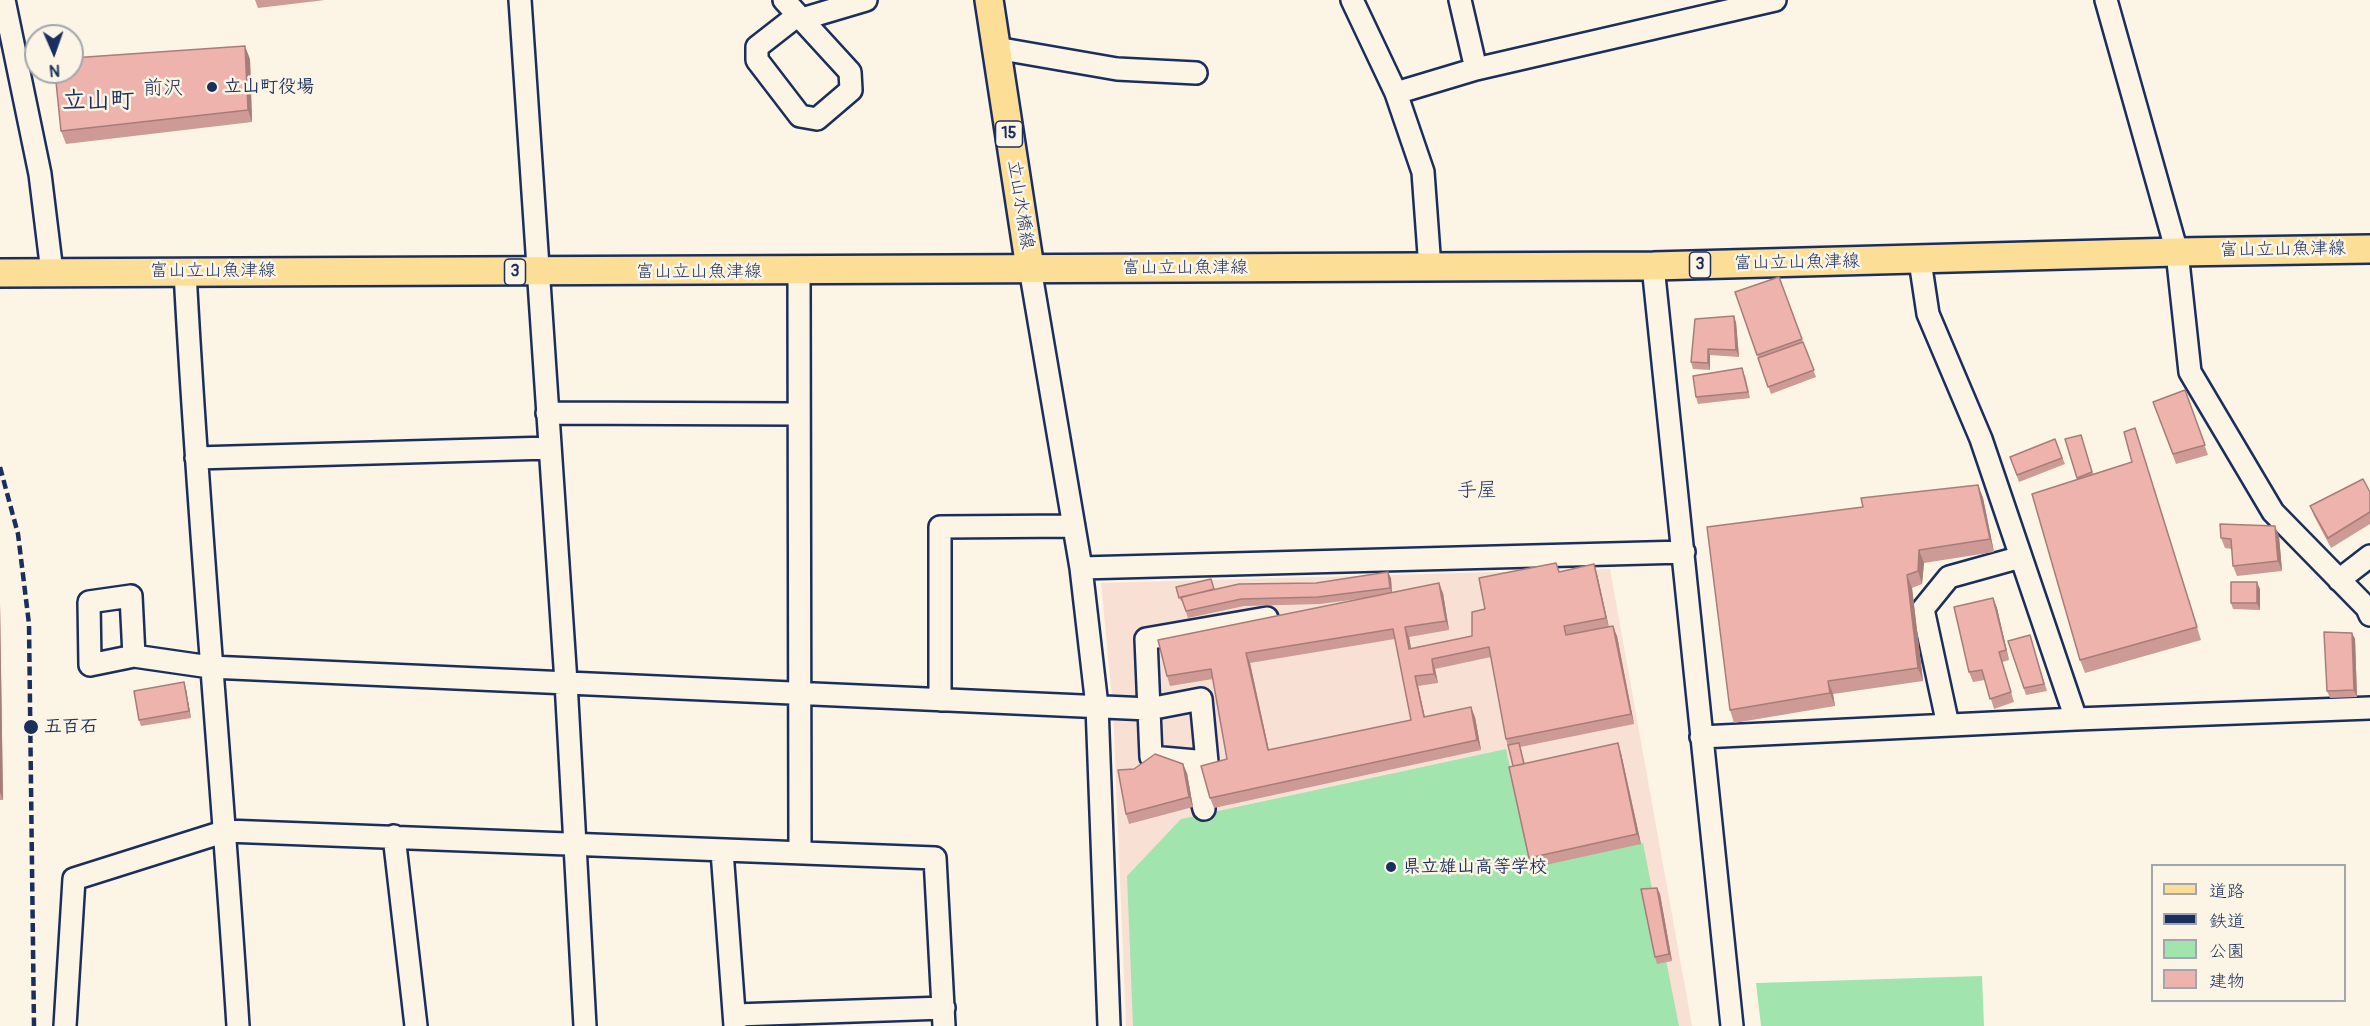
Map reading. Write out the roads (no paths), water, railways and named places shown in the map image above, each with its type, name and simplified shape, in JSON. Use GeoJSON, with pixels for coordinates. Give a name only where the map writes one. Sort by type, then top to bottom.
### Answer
{"type":"FeatureCollection","features":[{"type":"Feature","properties":{"kind":"main road","name":"立山水橋線"},"geometry":{"type":"LineString","coordinates":[[989,0],[1030,268]]}},
{"type":"Feature","properties":{"kind":"main road","name":"富山立山魚津線"},"geometry":{"type":"LineString","coordinates":[[0,273],[1653,266],[2370,249]]}},
{"type":"Feature","properties":{"kind":"street"},"geometry":{"type":"LineString","coordinates":[[4,0],[40,174],[52,272]]}},
{"type":"Feature","properties":{"kind":"street"},"geometry":{"type":"LineString","coordinates":[[520,0],[566,682],[585,1026]]}},
{"type":"Feature","properties":{"kind":"street"},"geometry":{"type":"LineString","coordinates":[[795,12],[850,72],[851,90],[817,119],[800,116],[757,60],[757,47],[795,12],[866,0]]}},
{"type":"Feature","properties":{"kind":"street"},"geometry":{"type":"LineString","coordinates":[[1352,0],[1396,93],[1423,172],[1430,268]]}},
{"type":"Feature","properties":{"kind":"street"},"geometry":{"type":"LineString","coordinates":[[1460,0],[1476,69]]}},
{"type":"Feature","properties":{"kind":"street"},"geometry":{"type":"LineString","coordinates":[[1396,93],[1476,69],[1744,3],[1775,0]]}},
{"type":"Feature","properties":{"kind":"street"},"geometry":{"type":"LineString","coordinates":[[2106,0],[2177,252],[2190,372],[2273,512],[2370,615]]}},
{"type":"Feature","properties":{"kind":"street"},"geometry":{"type":"LineString","coordinates":[[996,48],[1117,69],[1196,73]]}},
{"type":"Feature","properties":{"kind":"street"},"geometry":{"type":"LineString","coordinates":[[1920,261],[1928,314],[1981,439],[2076,719]]}},
{"type":"Feature","properties":{"kind":"street"},"geometry":{"type":"LineString","coordinates":[[1653,266],[1732,1026]]}},
{"type":"Feature","properties":{"kind":"street"},"geometry":{"type":"LineString","coordinates":[[1030,268],[1081,568],[1097,706],[1109,1026]]}},
{"type":"Feature","properties":{"kind":"street"},"geometry":{"type":"LineString","coordinates":[[185,271],[210,667],[226,831],[238,1026]]}},
{"type":"Feature","properties":{"kind":"street"},"geometry":{"type":"LineString","coordinates":[[799,271],[801,851]]}},
{"type":"Feature","properties":{"kind":"street"},"geometry":{"type":"LineString","coordinates":[[547,413],[799,414]]}},
{"type":"Feature","properties":{"kind":"street"},"geometry":{"type":"LineString","coordinates":[[196,458],[549,448]]}},
{"type":"Feature","properties":{"kind":"street"},"geometry":{"type":"LineString","coordinates":[[940,700],[940,527],[1074,526]]}},
{"type":"Feature","properties":{"kind":"street"},"geometry":{"type":"LineString","coordinates":[[1081,568],[1683,552]]}},
{"type":"Feature","properties":{"kind":"street"},"geometry":{"type":"LineString","coordinates":[[2339,580],[2370,556]]}},
{"type":"Feature","properties":{"kind":"street"},"geometry":{"type":"LineString","coordinates":[[1948,725],[1923,609],[1949,577],[2021,557]]}},
{"type":"Feature","properties":{"kind":"street"},"geometry":{"type":"LineString","coordinates":[[134,656],[210,667],[1149,709],[1202,699],[1207,762],[1151,756],[1149,709],[1146,639],[1268,618]]}},
{"type":"Feature","properties":{"kind":"street"},"geometry":{"type":"LineString","coordinates":[[1701,737],[2370,708]]}},
{"type":"Feature","properties":{"kind":"street"},"geometry":{"type":"LineString","coordinates":[[1192,761],[1203,809]]}},
{"type":"Feature","properties":{"kind":"street"},"geometry":{"type":"LineString","coordinates":[[66,1026],[74,879],[226,831],[722,851],[801,851],[935,858],[944,1017],[735,1021],[722,851]]}},
{"type":"Feature","properties":{"kind":"street"},"geometry":{"type":"LineString","coordinates":[[394,836],[416,1026]]}},
{"type":"Feature","properties":{"kind":"railway"},"geometry":{"type":"LineString","coordinates":[[0,467],[18,534],[29,624],[34,1026]]}},
{"type":"Feature","properties":{"kind":"place","name":"立山町役場"},"geometry":{"type":"Point","coordinates":[212,87]}},
{"type":"Feature","properties":{"kind":"place","name":"五百石"},"geometry":{"type":"Point","coordinates":[31,727]}},
{"type":"Feature","properties":{"kind":"place","name":"県立雄山高等学校"},"geometry":{"type":"Point","coordinates":[1391,867]}},
{"type":"Feature","properties":{"kind":"district","name":"前沢"},"geometry":{"type":"Point","coordinates":[163,89]}},
{"type":"Feature","properties":{"kind":"district","name":"立山町"},"geometry":{"type":"Point","coordinates":[98,102]}},
{"type":"Feature","properties":{"kind":"district","name":"手屋"},"geometry":{"type":"Point","coordinates":[1477,491]}}]}
